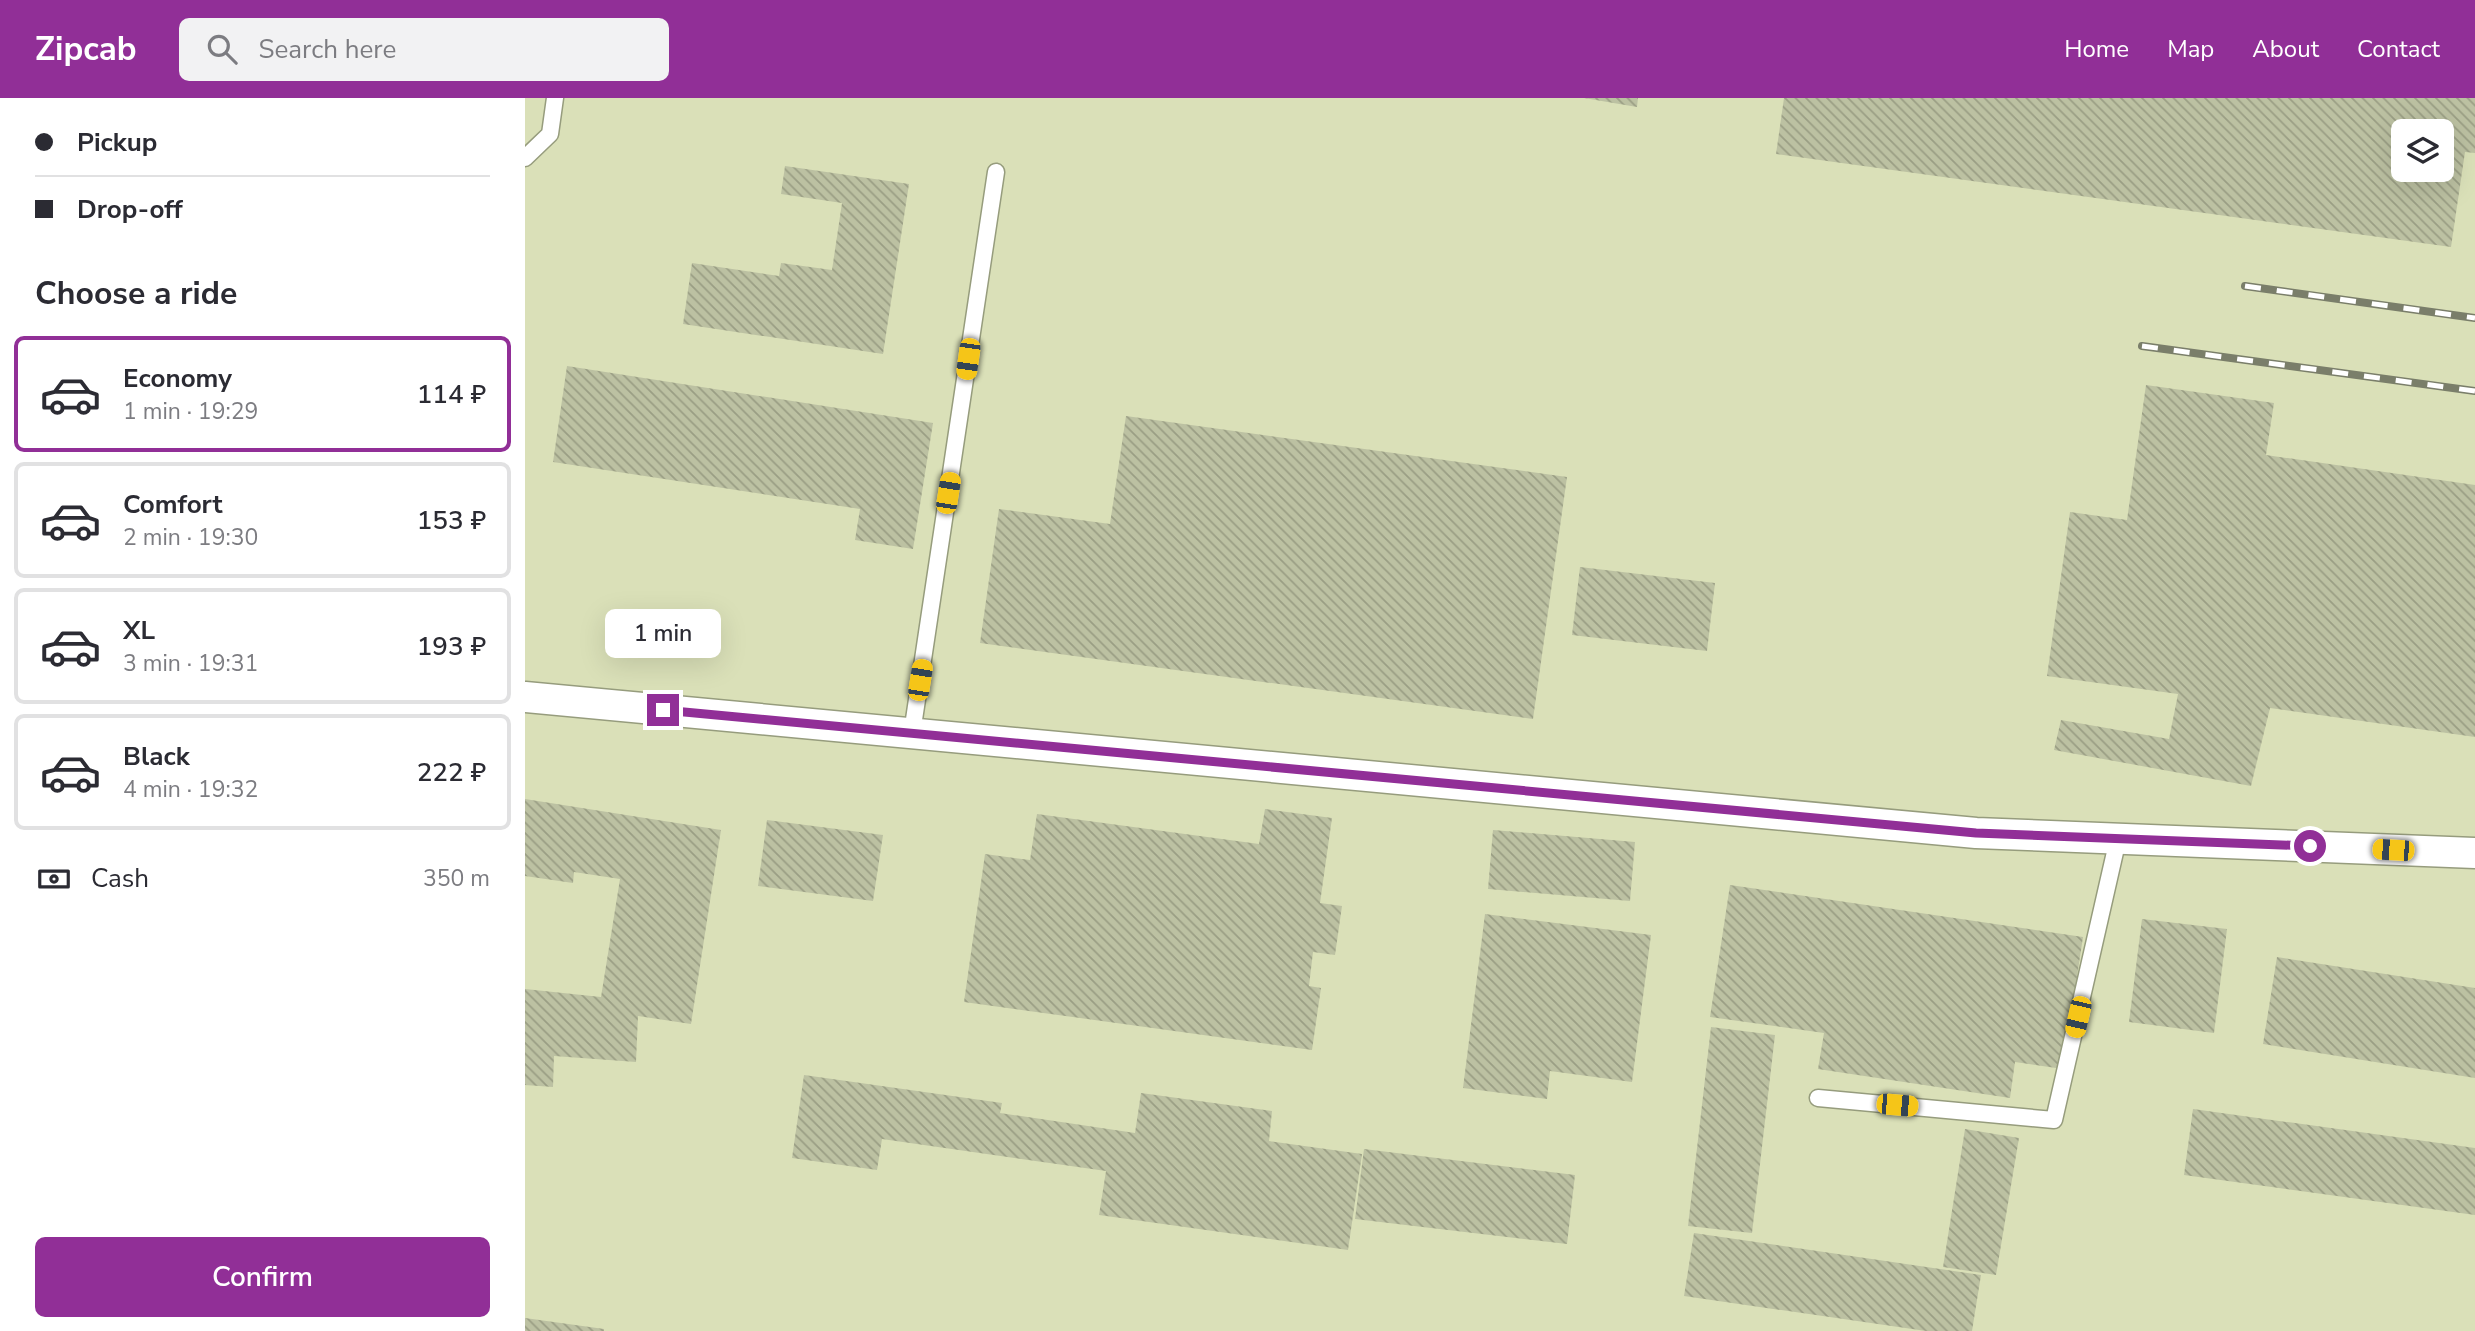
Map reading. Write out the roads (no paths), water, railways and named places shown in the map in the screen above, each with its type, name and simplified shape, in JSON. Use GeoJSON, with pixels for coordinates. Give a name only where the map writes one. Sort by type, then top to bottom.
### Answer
{"type":"FeatureCollection","features":[{"type":"Feature","properties":{"kind":"street"},"geometry":{"type":"LineString","coordinates":[[525,697],[1976,833],[2475,853]]}},
{"type":"Feature","properties":{"kind":"lane"},"geometry":{"type":"LineString","coordinates":[[525,158],[550,134],[555,98]]}},
{"type":"Feature","properties":{"kind":"lane"},"geometry":{"type":"LineString","coordinates":[[912,733],[996,172]]}},
{"type":"Feature","properties":{"kind":"lane"},"geometry":{"type":"LineString","coordinates":[[1818,1098],[2055,1120],[2118,839]]}},
{"type":"Feature","properties":{"kind":"railway"},"geometry":{"type":"LineString","coordinates":[[2245,286],[2475,318]]}},
{"type":"Feature","properties":{"kind":"railway"},"geometry":{"type":"LineString","coordinates":[[2142,346],[2475,391]]}}]}
